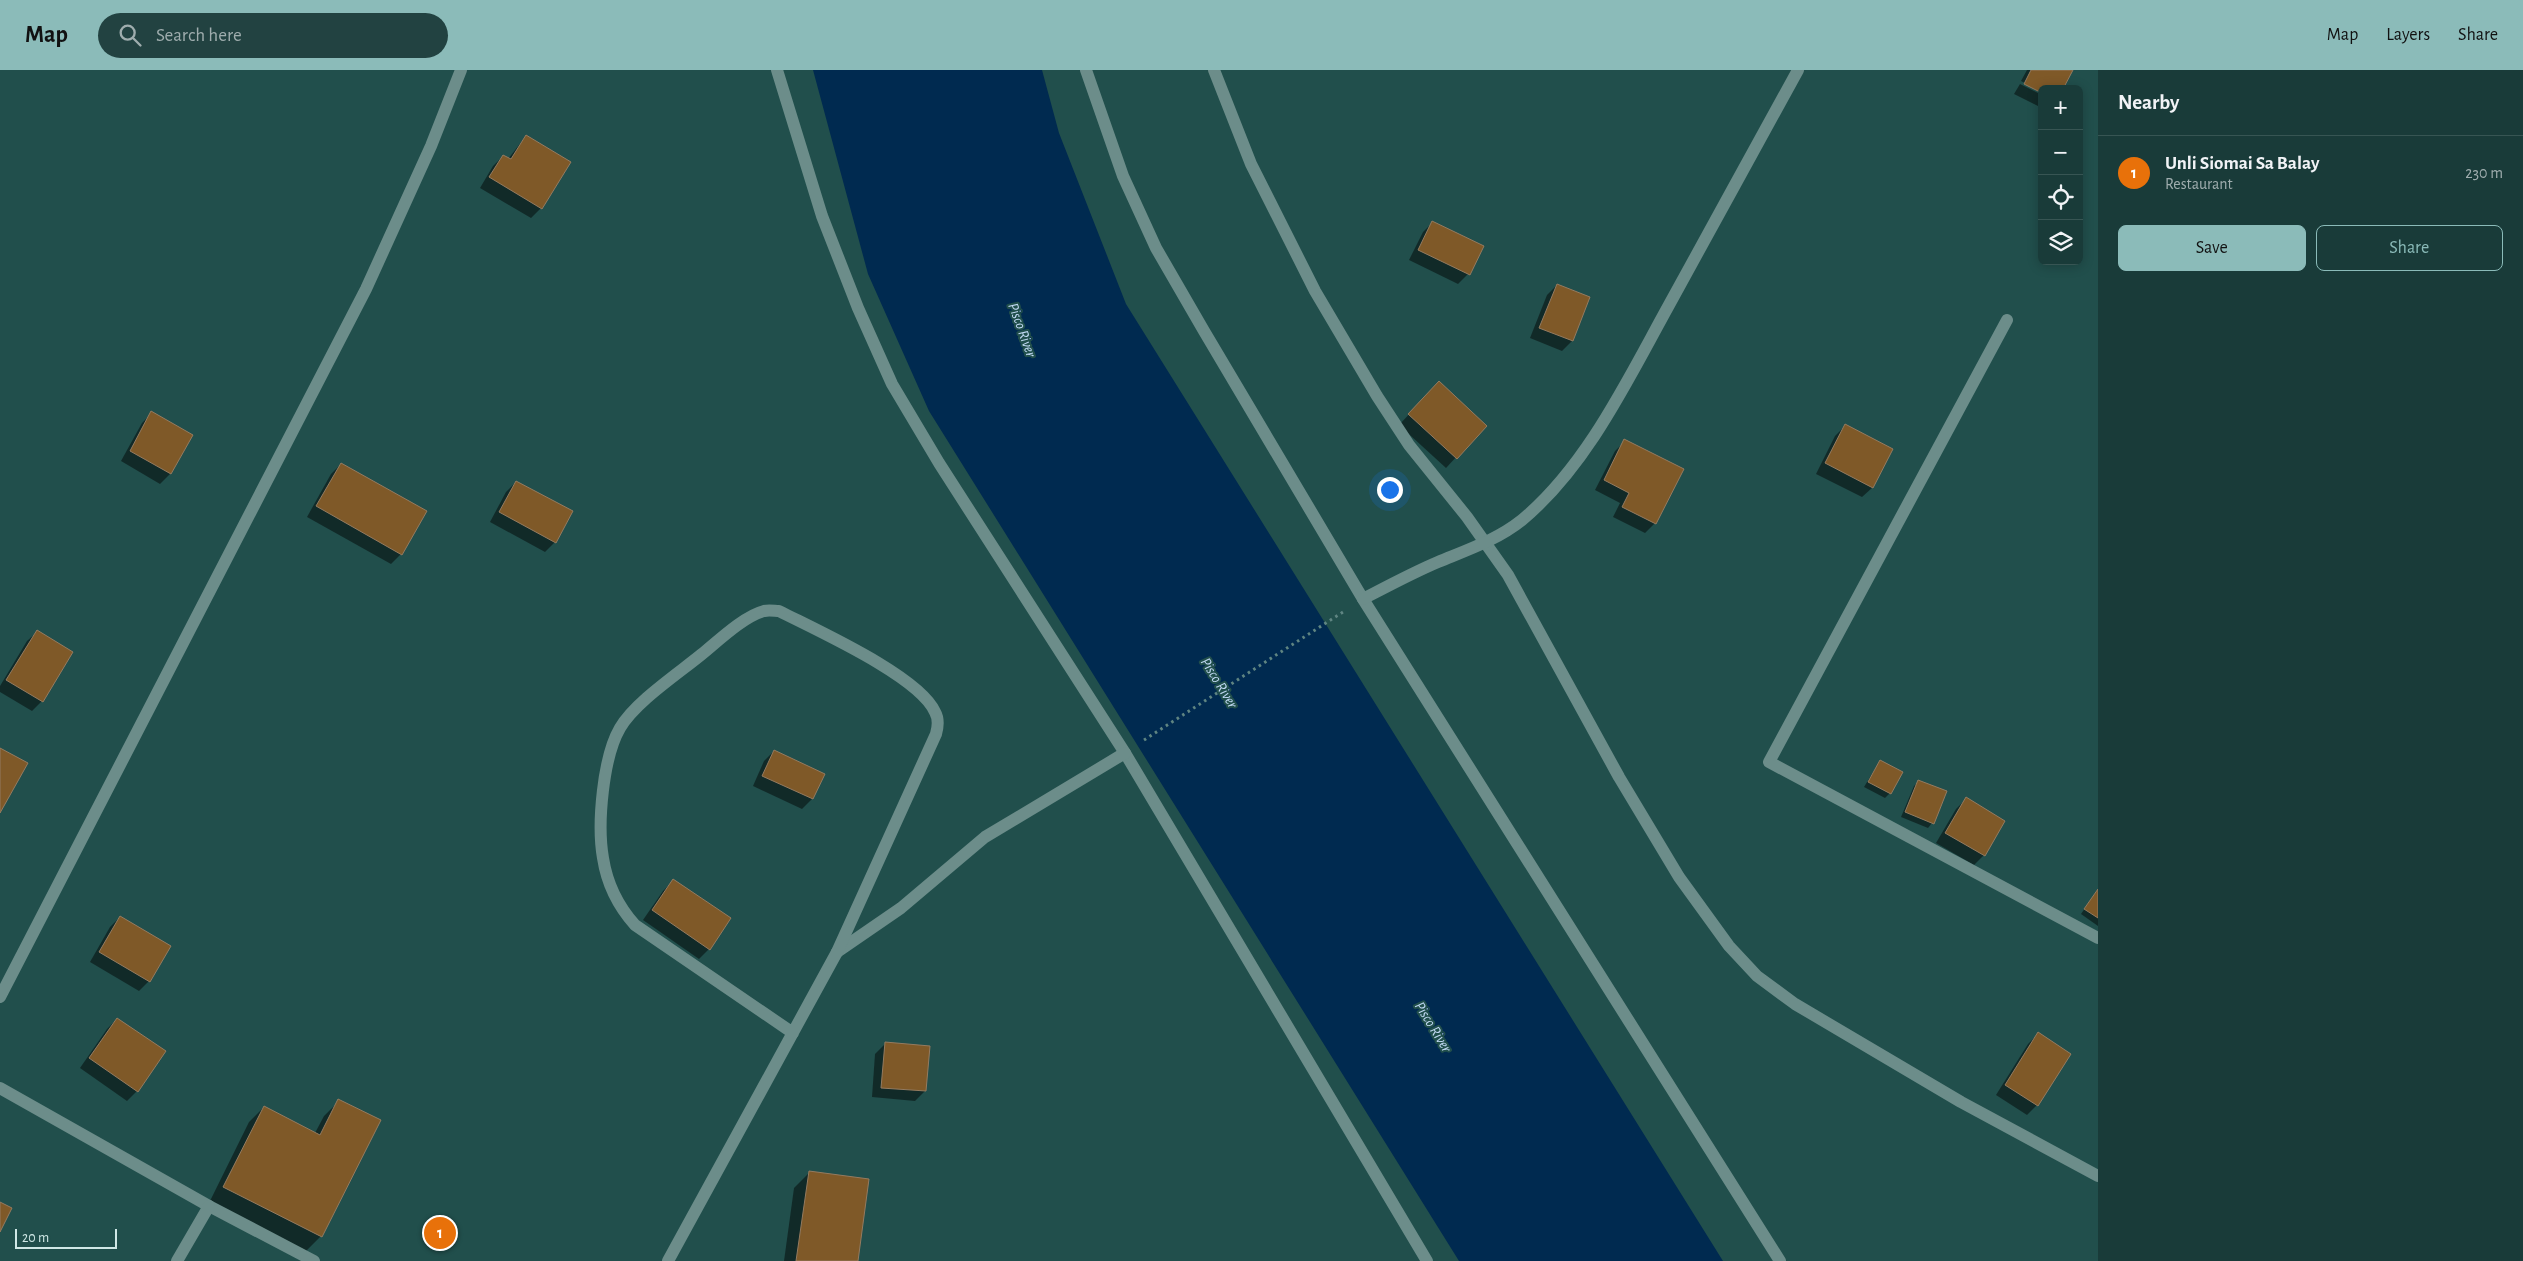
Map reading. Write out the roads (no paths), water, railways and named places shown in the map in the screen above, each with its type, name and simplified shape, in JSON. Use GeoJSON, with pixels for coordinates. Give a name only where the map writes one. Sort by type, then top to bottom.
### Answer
{"type":"FeatureCollection","features":[{"type":"Feature","properties":{"kind":"street"},"geometry":{"type":"LineString","coordinates":[[0,997],[366,289],[431,146],[461,70]]}},
{"type":"Feature","properties":{"kind":"street"},"geometry":{"type":"LineString","coordinates":[[777,70],[822,216],[858,308],[892,384],[939,463],[1125,753],[1427,1261]]}},
{"type":"Feature","properties":{"kind":"street"},"geometry":{"type":"LineString","coordinates":[[1086,70],[1123,176],[1156,248],[1363,599],[1780,1261]]}},
{"type":"Feature","properties":{"kind":"street"},"geometry":{"type":"LineString","coordinates":[[1214,70],[1251,164],[1315,291],[1377,396],[1409,445],[1486,543],[1529,609],[1620,777],[1679,877],[1729,946],[1757,976],[1795,1004],[1890,1062],[2016,1133],[2098,1176]]}},
{"type":"Feature","properties":{"kind":"street"},"geometry":{"type":"LineString","coordinates":[[1363,599],[1412,574],[1486,543],[1521,520],[1546,497],[1572,467],[1592,438],[1649,341],[1798,70]]}},
{"type":"Feature","properties":{"kind":"street"},"geometry":{"type":"LineString","coordinates":[[2007,320],[1769,762],[2098,938]]}},
{"type":"Feature","properties":{"kind":"street"},"geometry":{"type":"LineString","coordinates":[[668,1261],[793,1033],[837,952],[936,734],[938,725],[936,713],[918,690],[865,654],[780,611],[764,611],[725,636],[636,709],[621,726],[611,748],[604,781],[602,857],[621,909],[635,925],[793,1033]]}},
{"type":"Feature","properties":{"kind":"street"},"geometry":{"type":"LineString","coordinates":[[837,952],[901,908],[985,837],[1125,753]]}},
{"type":"Feature","properties":{"kind":"street"},"geometry":{"type":"LineString","coordinates":[[0,1088],[209,1206],[314,1261]]}},
{"type":"Feature","properties":{"kind":"street"},"geometry":{"type":"LineString","coordinates":[[177,1261],[209,1206]]}},
{"type":"Feature","properties":{"kind":"water","name":"Pisco River"},"geometry":{"type":"Polygon","coordinates":[[[813,70],[1042,70],[1059,133],[1126,304],[1723,1261],[1459,1261],[929,411],[868,274],[813,70]]]}},
{"type":"Feature","properties":{"kind":"place","name":"Unli Siomai Sa Balay"},"geometry":{"type":"Point","coordinates":[440,1233]}}]}
